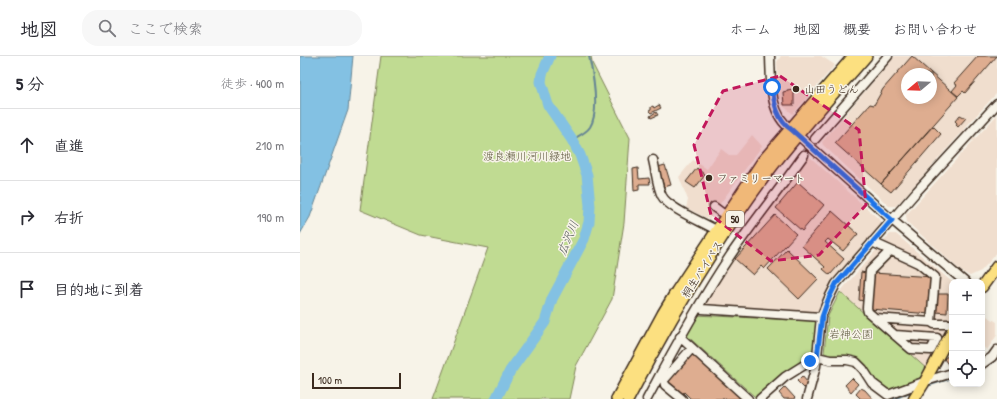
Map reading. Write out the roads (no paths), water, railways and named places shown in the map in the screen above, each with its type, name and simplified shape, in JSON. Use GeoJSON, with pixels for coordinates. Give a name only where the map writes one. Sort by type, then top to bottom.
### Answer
{"type":"FeatureCollection","features":[{"type":"Feature","properties":{"kind":"highway","name":"桐生バイパス"},"geometry":{"type":"LineString","coordinates":[[628,399],[662,333],[697,275],[795,133],[854,56]]}},
{"type":"Feature","properties":{"kind":"highway","name":"桐生バイパス"},"geometry":{"type":"LineString","coordinates":[[617,399],[663,314],[716,230],[763,161],[779,141],[795,133],[866,56]]}},
{"type":"Feature","properties":{"kind":"main road"},"geometry":{"type":"LineString","coordinates":[[985,283],[997,266]]}},
{"type":"Feature","properties":{"kind":"main road"},"geometry":{"type":"LineString","coordinates":[[921,389],[949,337]]}},
{"type":"Feature","properties":{"kind":"street"},"geometry":{"type":"LineString","coordinates":[[770,56],[775,108],[784,125],[961,279]]}},
{"type":"Feature","properties":{"kind":"street"},"geometry":{"type":"LineString","coordinates":[[815,139],[888,56]]}},
{"type":"Feature","properties":{"kind":"street"},"geometry":{"type":"LineString","coordinates":[[807,399],[817,357],[822,317],[836,284],[997,104]]}},
{"type":"Feature","properties":{"kind":"street"},"geometry":{"type":"LineString","coordinates":[[647,399],[680,337],[730,255],[804,155]]}},
{"type":"Feature","properties":{"kind":"street"},"geometry":{"type":"LineString","coordinates":[[653,160],[660,190],[666,202],[674,208],[716,230]]}},
{"type":"Feature","properties":{"kind":"street"},"geometry":{"type":"LineString","coordinates":[[714,207],[726,216]]}},
{"type":"Feature","properties":{"kind":"street"},"geometry":{"type":"LineString","coordinates":[[872,242],[918,263],[935,277],[931,322]]}},
{"type":"Feature","properties":{"kind":"street"},"geometry":{"type":"LineString","coordinates":[[890,251],[870,271],[867,308],[868,312],[895,335]]}},
{"type":"Feature","properties":{"kind":"street"},"geometry":{"type":"LineString","coordinates":[[698,307],[702,309],[822,317]]}},
{"type":"Feature","properties":{"kind":"street"},"geometry":{"type":"LineString","coordinates":[[875,318],[931,322],[934,324],[949,324]]}},
{"type":"Feature","properties":{"kind":"street"},"geometry":{"type":"LineString","coordinates":[[680,337],[748,399]]}},
{"type":"Feature","properties":{"kind":"street"},"geometry":{"type":"LineString","coordinates":[[682,399],[665,385],[664,380],[692,348]]}},
{"type":"Feature","properties":{"kind":"street"},"geometry":{"type":"LineString","coordinates":[[985,362],[992,357],[997,350]]}},
{"type":"Feature","properties":{"kind":"street"},"geometry":{"type":"LineString","coordinates":[[760,399],[785,377],[817,357],[830,360],[847,360],[856,362],[863,369],[872,383],[886,397],[921,389],[949,375]]}},
{"type":"Feature","properties":{"kind":"water"},"geometry":{"type":"Polygon","coordinates":[[[300,56],[353,56],[348,110],[310,217],[300,234],[300,56]]]}},
{"type":"Feature","properties":{"kind":"waterway","name":"広沢川"},"geometry":{"type":"LineString","coordinates":[[496,399],[510,371],[545,322],[552,299],[584,239],[589,222],[590,206],[587,175],[580,155],[572,140],[548,105],[541,82],[542,74],[550,56]]}},
{"type":"Feature","properties":{"kind":"waterway"},"geometry":{"type":"LineString","coordinates":[[572,140],[590,127],[595,112],[595,92],[589,56]]}},
{"type":"Feature","properties":{"kind":"waterway"},"geometry":{"type":"LineString","coordinates":[[985,366],[992,363],[997,358]]}},
{"type":"Feature","properties":{"kind":"waterway"},"geometry":{"type":"LineString","coordinates":[[927,386],[949,379]]}},
{"type":"Feature","properties":{"kind":"waterway"},"geometry":{"type":"LineString","coordinates":[[894,399],[915,390]]}},
{"type":"Feature","properties":{"kind":"place","name":"山田うどん"},"geometry":{"type":"Point","coordinates":[796,89]}},
{"type":"Feature","properties":{"kind":"place","name":"ファミリーマート"},"geometry":{"type":"Point","coordinates":[709,178]}},
{"type":"Feature","properties":{"kind":"park label","name":"渡良瀬川河川緑地"},"geometry":{"type":"Point","coordinates":[527,156]}},
{"type":"Feature","properties":{"kind":"park label","name":"岩神公園"},"geometry":{"type":"Point","coordinates":[851,334]}}]}
